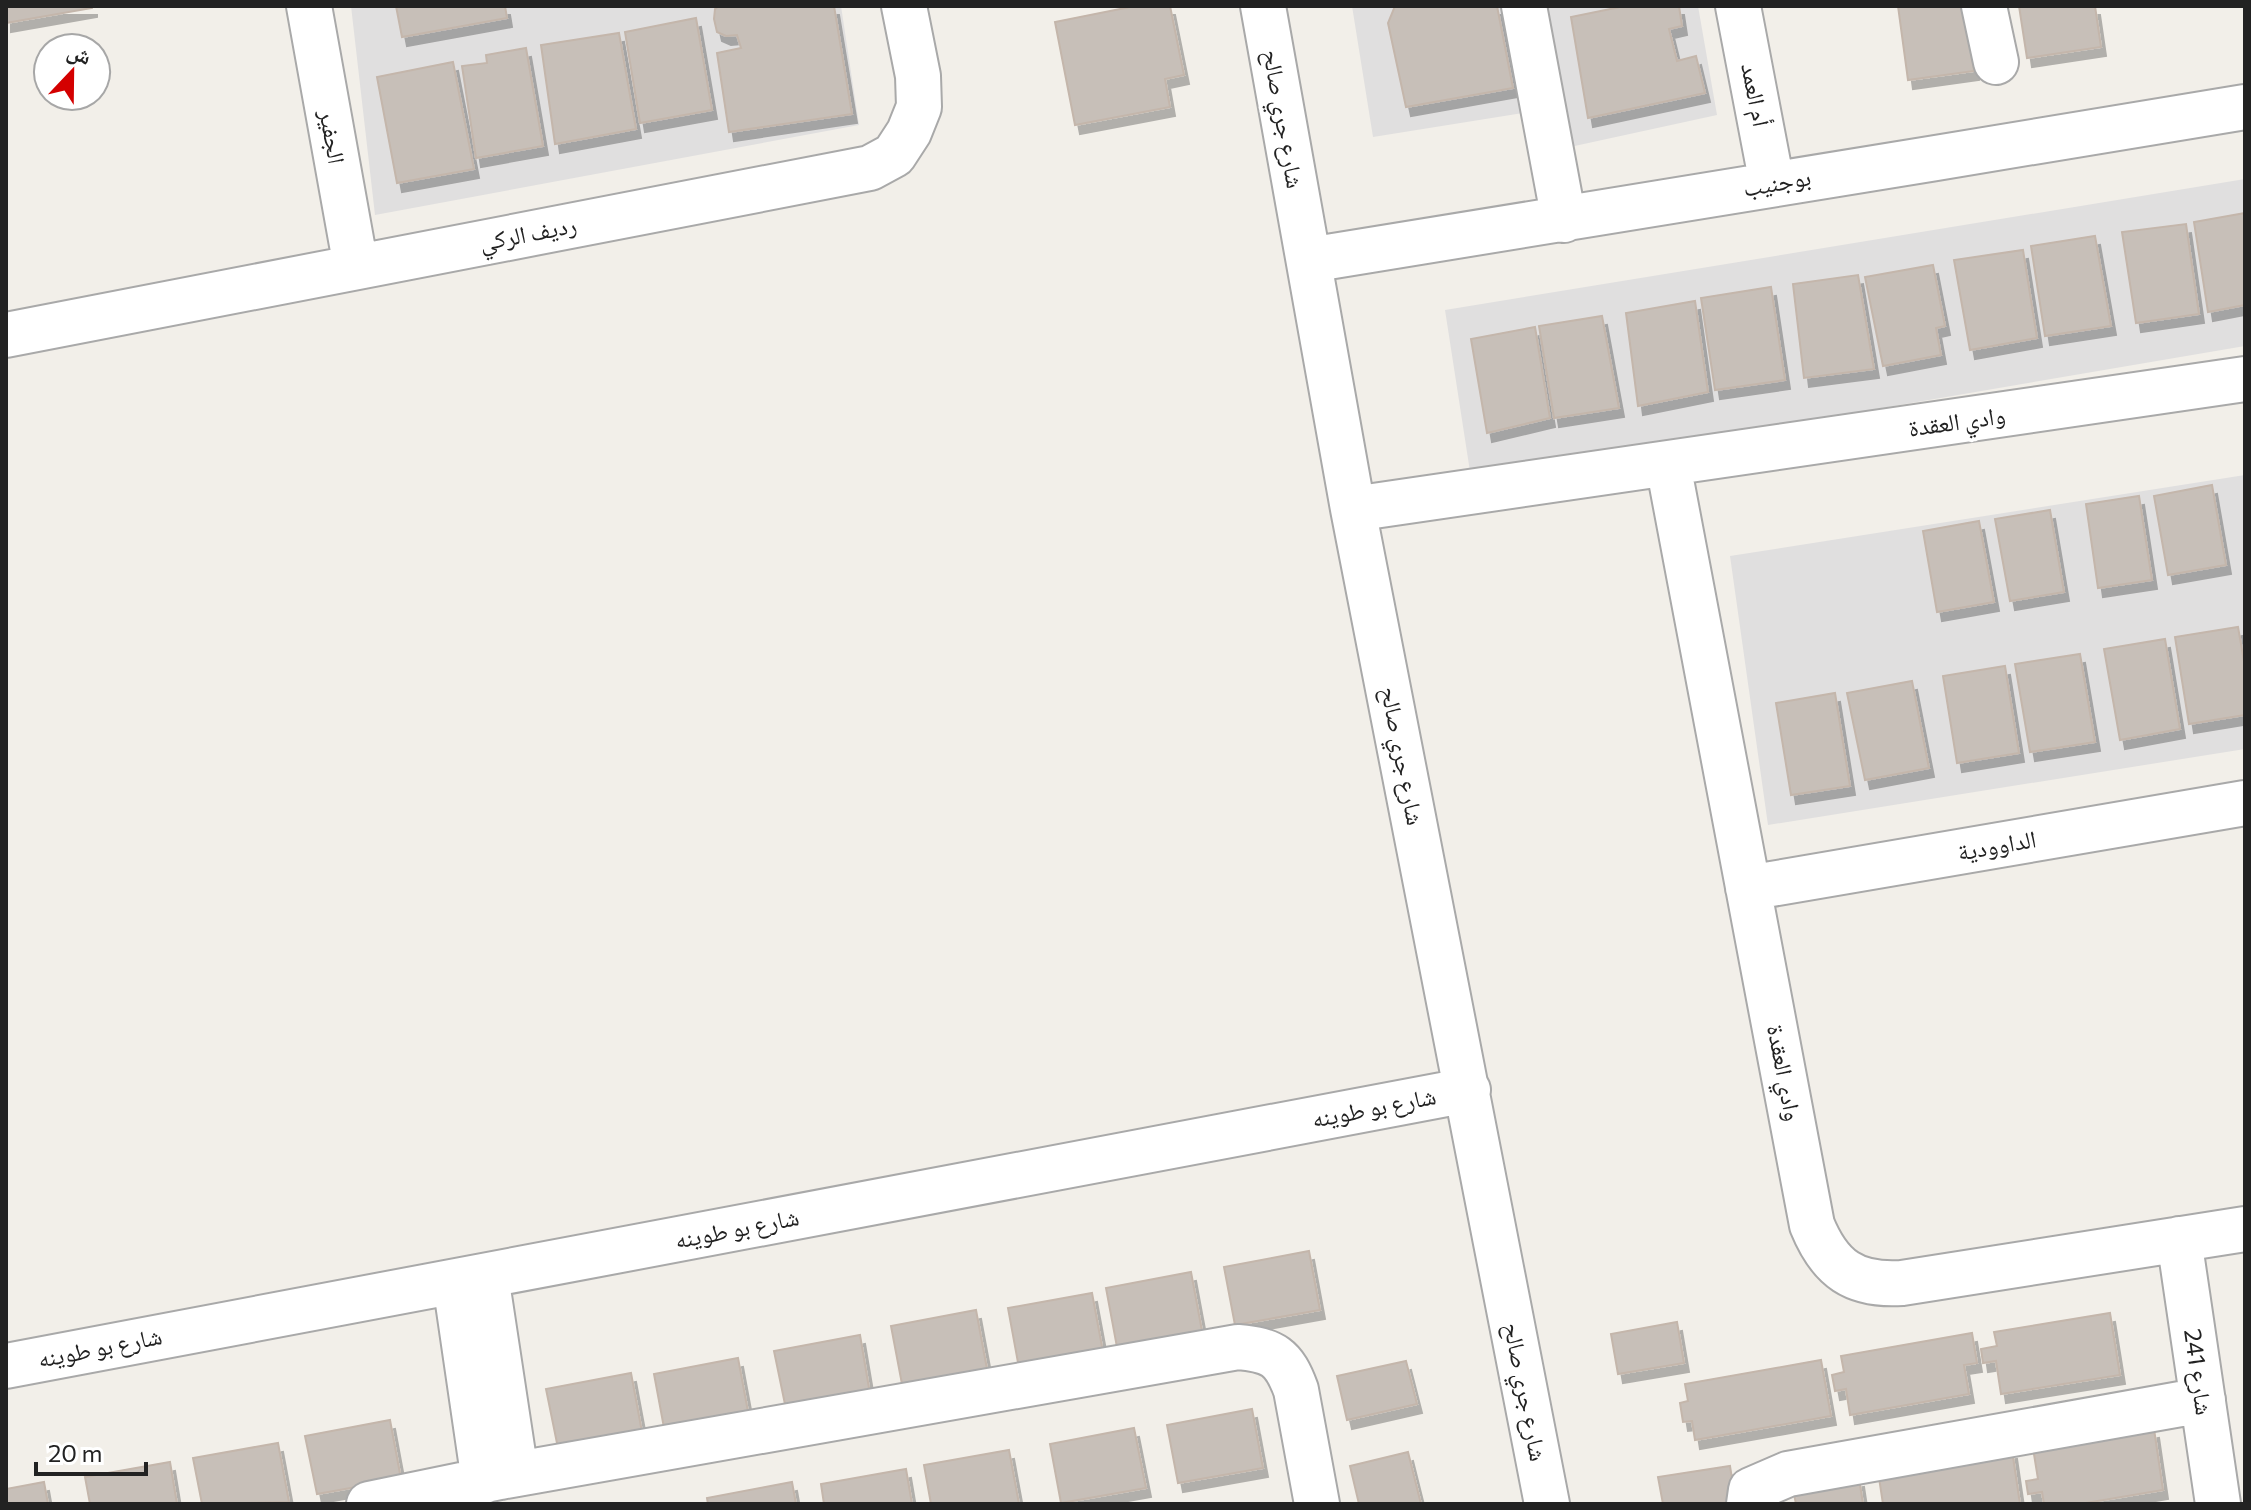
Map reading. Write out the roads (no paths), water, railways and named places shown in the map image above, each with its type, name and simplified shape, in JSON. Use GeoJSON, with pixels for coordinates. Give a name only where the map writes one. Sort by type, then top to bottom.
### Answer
{"type":"FeatureCollection","features":[{"type":"Feature","properties":{"kind":"street","name":"الجفير"},"geometry":{"type":"LineString","coordinates":[[309,6],[356,267]]}},
{"type":"Feature","properties":{"kind":"street","name":"رديف الركي"},"geometry":{"type":"LineString","coordinates":[[6,335],[870,168],[894,155],[909,132],[919,107],[918,76],[904,6]]}},
{"type":"Feature","properties":{"kind":"street","name":"شارع جري صالح"},"geometry":{"type":"LineString","coordinates":[[1263,6],[1353,509],[1547,1504]]}},
{"type":"Feature","properties":{"kind":"street"},"geometry":{"type":"LineString","coordinates":[[1524,6],[1564,220]]}},
{"type":"Feature","properties":{"kind":"street","name":"أم العمد"},"geometry":{"type":"LineString","coordinates":[[1738,6],[1772,184]]}},
{"type":"Feature","properties":{"kind":"street"},"geometry":{"type":"LineString","coordinates":[[1984,6],[1996,62]]}},
{"type":"Feature","properties":{"kind":"street","name":"بوجنيب"},"geometry":{"type":"LineString","coordinates":[[1309,260],[2245,107]]}},
{"type":"Feature","properties":{"kind":"street","name":"وادي العقدة"},"geometry":{"type":"LineString","coordinates":[[1353,509],[2245,379]]}},
{"type":"Feature","properties":{"kind":"street","name":"وادي العقدة"},"geometry":{"type":"LineString","coordinates":[[1668,464],[1812,1225],[1821,1247],[1836,1265],[1856,1278],[1878,1285],[2245,1229]]}},
{"type":"Feature","properties":{"kind":"street","name":"الداوودية"},"geometry":{"type":"LineString","coordinates":[[1748,888],[2245,803]]}},
{"type":"Feature","properties":{"kind":"street","name":"شارع بو طوينه"},"geometry":{"type":"LineString","coordinates":[[6,1366],[1468,1090]]}},
{"type":"Feature","properties":{"kind":"street","name":"شارع 241"},"geometry":{"type":"LineString","coordinates":[[2179,1239],[2218,1504]]}},
{"type":"Feature","properties":{"kind":"street"},"geometry":{"type":"LineString","coordinates":[[470,1279],[501,1484]]}},
{"type":"Feature","properties":{"kind":"street"},"geometry":{"type":"LineString","coordinates":[[369,1504],[501,1484],[1238,1347],[1268,1352],[1279,1358],[1290,1373],[1296,1390],[1317,1504]]}},
{"type":"Feature","properties":{"kind":"street"},"geometry":{"type":"LineString","coordinates":[[1749,1504],[1751,1490],[1788,1474],[2203,1400]]}}]}
